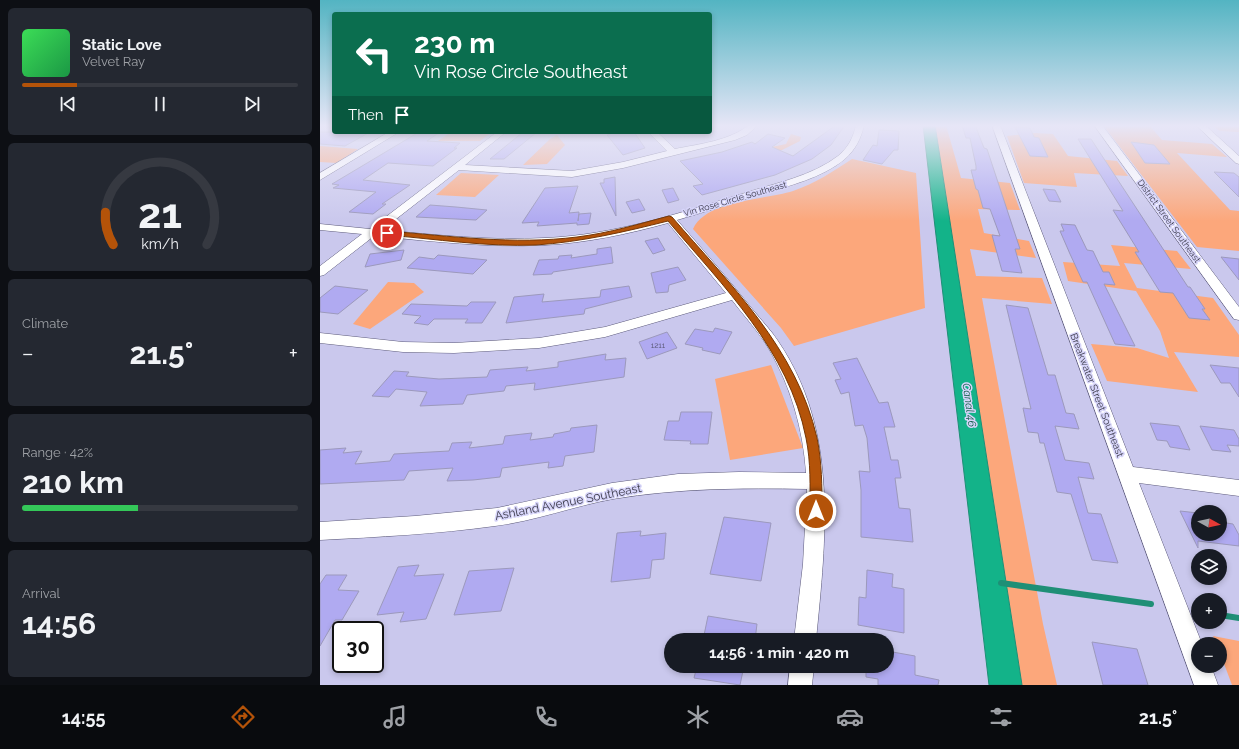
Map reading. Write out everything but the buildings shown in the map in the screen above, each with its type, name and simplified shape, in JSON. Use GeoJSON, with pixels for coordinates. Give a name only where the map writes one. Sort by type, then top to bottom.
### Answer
{"type":"FeatureCollection","features":[{"type":"Feature","properties":{"kind":"street"},"geometry":{"type":"LineString","coordinates":[[320,177],[353,157]]}},
{"type":"Feature","properties":{"kind":"street"},"geometry":{"type":"LineString","coordinates":[[320,272],[469,157]]}},
{"type":"Feature","properties":{"kind":"street"},"geometry":{"type":"LineString","coordinates":[[456,167],[572,174],[594,171],[653,157]]}},
{"type":"Feature","properties":{"kind":"street","name":"Vin Rose Circle Southeast"},"geometry":{"type":"LineString","coordinates":[[320,227],[501,243],[535,243],[577,239],[617,232],[785,184],[816,172],[841,157]]}},
{"type":"Feature","properties":{"kind":"street","name":"Breakwater Street Southeast"},"geometry":{"type":"LineString","coordinates":[[1008,157],[1191,646]]}},
{"type":"Feature","properties":{"kind":"street","name":"District Street Southeast"},"geometry":{"type":"LineString","coordinates":[[1122,157],[1239,316]]}},
{"type":"Feature","properties":{"kind":"street"},"geometry":{"type":"LineString","coordinates":[[669,218],[735,295],[776,349],[798,391],[812,439],[816,481],[816,541],[806,633]]}},
{"type":"Feature","properties":{"kind":"street"},"geometry":{"type":"LineString","coordinates":[[320,338],[410,347],[454,348],[539,344],[605,332],[735,295]]}},
{"type":"Feature","properties":{"kind":"street"},"geometry":{"type":"LineString","coordinates":[[1127,474],[1239,488]]}},
{"type":"Feature","properties":{"kind":"street","name":"Ashland Avenue Southeast"},"geometry":{"type":"LineString","coordinates":[[320,531],[415,525],[498,517],[612,491],[678,482],[739,480],[816,481]]}},
{"type":"Feature","properties":{"kind":"street"},"geometry":{"type":"LineString","coordinates":[[800,685],[801,673]]}},
{"type":"Feature","properties":{"kind":"street","name":"Breakwater Street Southeast"},"geometry":{"type":"LineString","coordinates":[[1201,673],[1206,685]]}},
{"type":"Feature","properties":{"kind":"shaded area"},"geometry":{"type":"Polygon","coordinates":[[[320,157],[346,157],[337,163],[320,162],[320,157]]]}},
{"type":"Feature","properties":{"kind":"shaded area"},"geometry":{"type":"Polygon","coordinates":[[[531,157],[554,157],[547,164],[523,165],[531,157]]]}},
{"type":"Feature","properties":{"kind":"shaded area"},"geometry":{"type":"Polygon","coordinates":[[[940,157],[955,157],[961,178],[1010,183],[1020,210],[978,209],[984,233],[1029,241],[1036,258],[970,249],[976,276],[1042,278],[1052,304],[982,298],[1043,624],[1057,685],[1022,685],[940,157]]]}},
{"type":"Feature","properties":{"kind":"shaded area"},"geometry":{"type":"Polygon","coordinates":[[[1015,157],[1077,157],[1117,161],[1128,176],[1074,173],[1077,187],[1024,183],[1015,157]]]}},
{"type":"Feature","properties":{"kind":"shaded area"},"geometry":{"type":"Polygon","coordinates":[[[1128,157],[1181,157],[1230,210],[1239,211],[1239,251],[1197,247],[1128,157]]]}},
{"type":"Feature","properties":{"kind":"shaded area"},"geometry":{"type":"Polygon","coordinates":[[[852,159],[916,173],[925,308],[794,346],[781,328],[693,229],[700,219],[710,212],[737,202],[793,191],[824,177],[852,159]]]}},
{"type":"Feature","properties":{"kind":"shaded area"},"geometry":{"type":"Polygon","coordinates":[[[461,173],[499,175],[475,197],[436,195],[461,173]]]}},
{"type":"Feature","properties":{"kind":"shaded area"},"geometry":{"type":"Polygon","coordinates":[[[1111,245],[1177,251],[1191,269],[1124,263],[1137,288],[1213,298],[1239,335],[1239,357],[1174,352],[1198,392],[1107,381],[1091,344],[1137,348],[1169,358],[1160,331],[1136,291],[1068,281],[1063,262],[1120,266],[1111,245]]]}},
{"type":"Feature","properties":{"kind":"shaded area"},"geometry":{"type":"Polygon","coordinates":[[[388,282],[414,283],[424,292],[370,329],[353,324],[388,282]]]}},
{"type":"Feature","properties":{"kind":"shaded area"},"geometry":{"type":"Polygon","coordinates":[[[771,365],[803,448],[730,460],[715,379],[771,365]]]}},
{"type":"Feature","properties":{"kind":"shaded area"},"geometry":{"type":"Polygon","coordinates":[[[1227,639],[1239,641],[1239,685],[1232,685],[1227,672],[1227,639]]]}},
{"type":"Feature","properties":{"kind":"water","name":"Canal 46"},"geometry":{"type":"Polygon","coordinates":[[[927,157],[940,157],[1022,685],[989,685],[927,157]]]}},
{"type":"Feature","properties":{"kind":"waterway"},"geometry":{"type":"LineString","coordinates":[[1001,583],[1151,604]]}},
{"type":"Feature","properties":{"kind":"waterway"},"geometry":{"type":"LineString","coordinates":[[1227,616],[1239,618]]}},
{"type":"Feature","properties":{"kind":"route"},"geometry":{"type":"LineString","coordinates":[[387,233],[501,243],[535,243],[577,239],[617,232],[669,218],[735,295],[776,349],[798,391],[812,439],[816,481],[816,511]]}}]}
